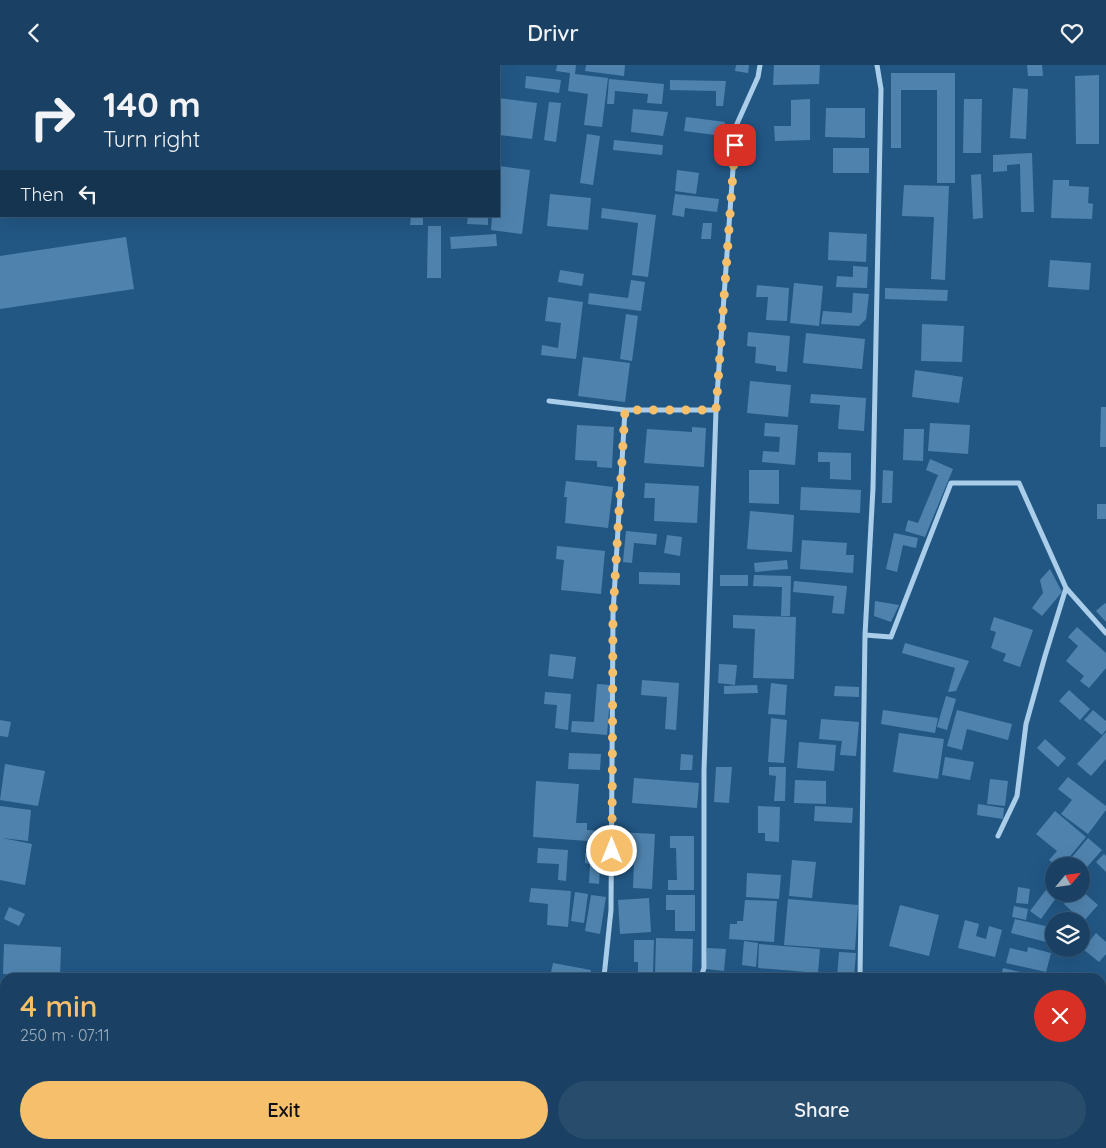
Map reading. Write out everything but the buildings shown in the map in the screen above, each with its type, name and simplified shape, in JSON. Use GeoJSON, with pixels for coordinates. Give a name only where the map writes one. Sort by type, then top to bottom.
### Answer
{"type":"FeatureCollection","features":[{"type":"Feature","properties":{"kind":"street"},"geometry":{"type":"LineString","coordinates":[[702,973],[704,968],[704,771],[716,410],[736,126],[758,77],[760,65]]}},
{"type":"Feature","properties":{"kind":"street"},"geometry":{"type":"LineString","coordinates":[[860,973],[865,635],[874,438],[881,89],[877,65]]}},
{"type":"Feature","properties":{"kind":"street"},"geometry":{"type":"LineString","coordinates":[[548,401],[625,410],[716,410]]}},
{"type":"Feature","properties":{"kind":"street"},"geometry":{"type":"LineString","coordinates":[[604,973],[612,910],[613,614],[625,410]]}},
{"type":"Feature","properties":{"kind":"street"},"geometry":{"type":"LineString","coordinates":[[865,635],[891,637],[951,483],[1019,483],[1066,588],[1106,633]]}},
{"type":"Feature","properties":{"kind":"street"},"geometry":{"type":"LineString","coordinates":[[998,837],[1017,796],[1026,724],[1066,588]]}},
{"type":"Feature","properties":{"kind":"route"},"geometry":{"type":"LineString","coordinates":[[612,851],[613,614],[625,410],[716,410],[735,145]]}}]}
